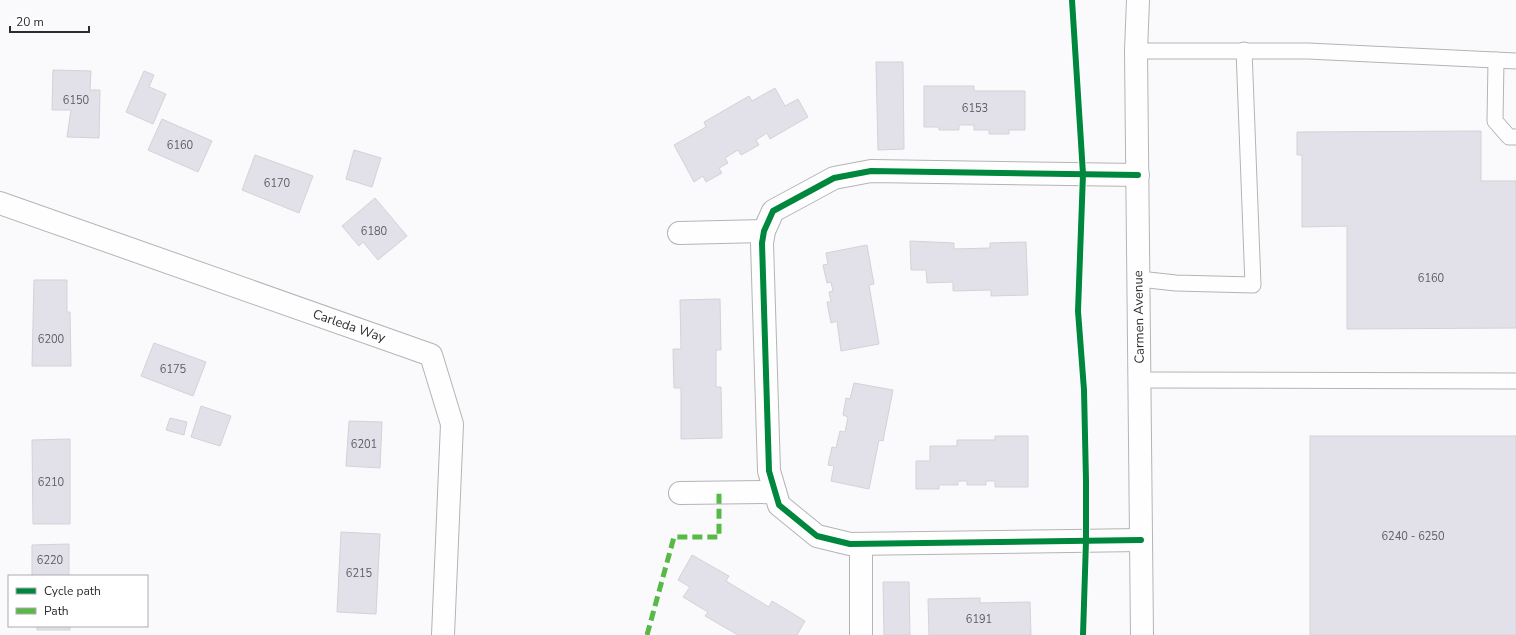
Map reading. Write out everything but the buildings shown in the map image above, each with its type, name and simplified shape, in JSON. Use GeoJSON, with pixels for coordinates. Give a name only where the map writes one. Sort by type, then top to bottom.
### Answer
{"type":"FeatureCollection","features":[{"type":"Feature","properties":{"kind":"street","name":"Carmen Avenue"},"geometry":{"type":"LineString","coordinates":[[1138,0],[1136,51],[1142,635]]}},
{"type":"Feature","properties":{"kind":"street"},"geometry":{"type":"LineString","coordinates":[[1138,175],[871,171],[834,178],[773,211],[764,231],[762,243],[769,471],[779,505],[817,536],[850,544],[1141,540]]}},
{"type":"Feature","properties":{"kind":"street","name":"Carleda Way"},"geometry":{"type":"LineString","coordinates":[[0,203],[431,355],[452,424],[443,635]]}},
{"type":"Feature","properties":{"kind":"street"},"geometry":{"type":"LineString","coordinates":[[679,233],[764,231]]}},
{"type":"Feature","properties":{"kind":"street"},"geometry":{"type":"LineString","coordinates":[[680,493],[775,492]]}},
{"type":"Feature","properties":{"kind":"street"},"geometry":{"type":"LineString","coordinates":[[861,544],[861,635]]}},
{"type":"Feature","properties":{"kind":"lane"},"geometry":{"type":"LineString","coordinates":[[1139,279],[1176,283],[1253,284],[1244,50]]}},
{"type":"Feature","properties":{"kind":"lane"},"geometry":{"type":"LineString","coordinates":[[1136,51],[1308,51],[1516,61]]}},
{"type":"Feature","properties":{"kind":"lane"},"geometry":{"type":"LineString","coordinates":[[1496,60],[1495,121],[1508,137],[1516,137]]}},
{"type":"Feature","properties":{"kind":"lane"},"geometry":{"type":"LineString","coordinates":[[1140,380],[1516,381]]}},
{"type":"Feature","properties":{"kind":"marked path"},"geometry":{"type":"LineString","coordinates":[[647,635],[674,537],[719,537],[719,492]]}},
{"type":"Feature","properties":{"kind":"cycle path"},"geometry":{"type":"LineString","coordinates":[[1072,0],[1083,174],[1078,311],[1084,390],[1086,481],[1083,635]]}},
{"type":"Feature","properties":{"kind":"cycle path"},"geometry":{"type":"LineString","coordinates":[[1138,175],[871,171],[834,178],[773,211],[764,231],[762,243],[769,471],[779,505],[817,536],[850,544],[1141,540]]}}]}
